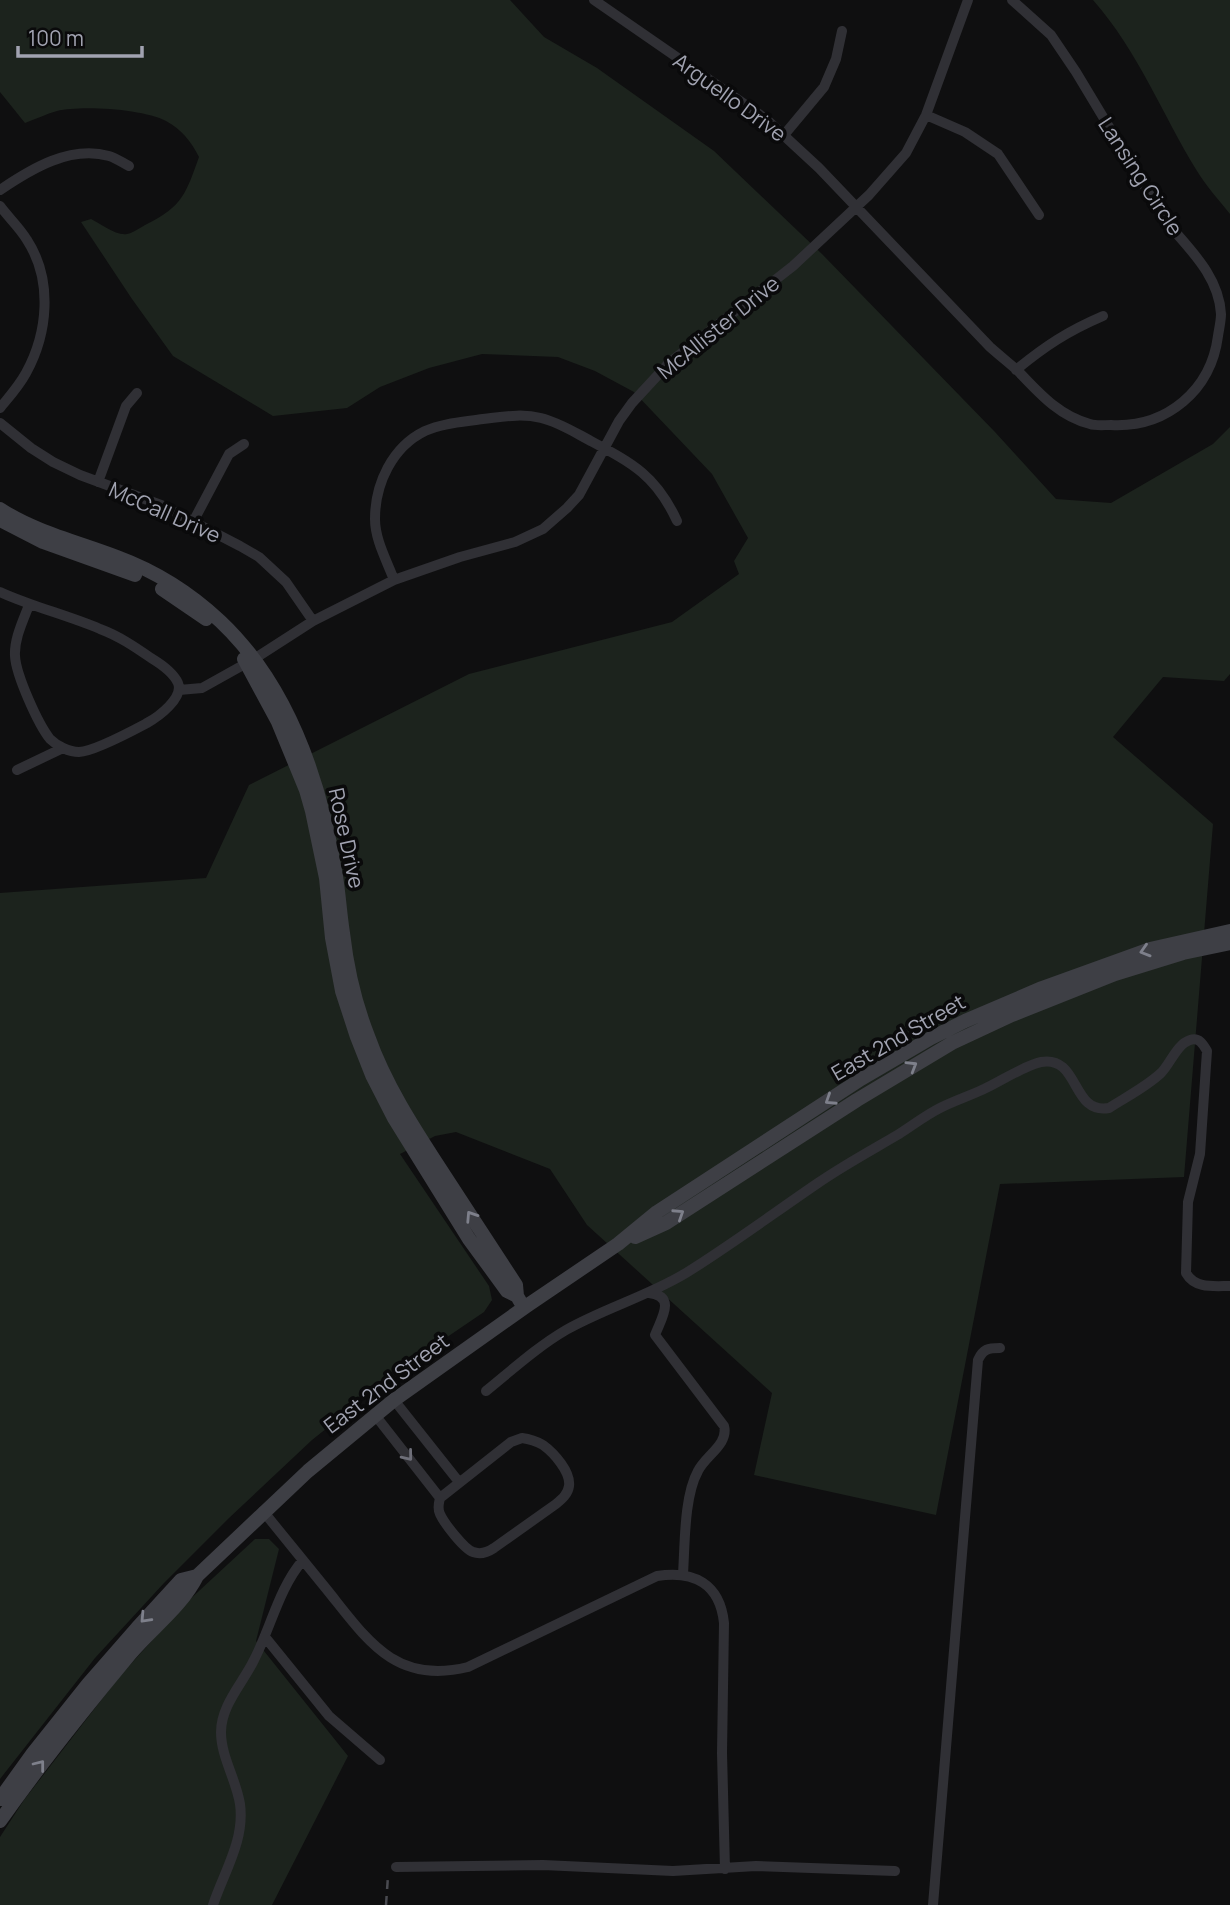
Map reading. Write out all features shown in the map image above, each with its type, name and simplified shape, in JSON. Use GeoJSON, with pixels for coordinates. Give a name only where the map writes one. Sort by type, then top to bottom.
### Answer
{"type":"FeatureCollection","features":[{"type":"Feature","properties":{"kind":"main road","name":"Rose Drive"},"geometry":{"type":"LineString","coordinates":[[0,509],[48,533],[152,572],[195,599],[220,621],[251,661]]}},
{"type":"Feature","properties":{"kind":"main road","name":"Rose Drive"},"geometry":{"type":"LineString","coordinates":[[0,520],[43,542],[150,581],[201,615],[269,680],[289,717],[317,790],[334,865],[353,988],[379,1064],[405,1115],[516,1285],[520,1302]]}},
{"type":"Feature","properties":{"kind":"main road","name":"East 2nd Street"},"geometry":{"type":"LineString","coordinates":[[0,1821],[132,1651],[189,1593],[197,1576],[308,1471],[394,1399],[520,1302],[618,1244],[666,1223],[952,1043],[1012,1015],[1115,974],[1210,941],[1230,931]]}},
{"type":"Feature","properties":{"kind":"main road","name":"East 2nd Street"},"geometry":{"type":"LineString","coordinates":[[1210,941],[1230,943]]}},
{"type":"Feature","properties":{"kind":"main road","name":"East 2nd Street"},"geometry":{"type":"LineString","coordinates":[[0,1799],[57,1723],[136,1628],[181,1580],[197,1576]]}},
{"type":"Feature","properties":{"kind":"street","name":"Arguello Drive"},"geometry":{"type":"LineString","coordinates":[[594,0],[758,113],[819,168],[856,207]]}},
{"type":"Feature","properties":{"kind":"street","name":"McAllister Drive"},"geometry":{"type":"LineString","coordinates":[[179,690],[202,688],[251,661],[313,621],[394,580],[449,560],[515,542],[543,528],[567,508],[579,495],[619,421],[669,363],[793,266],[856,207],[906,153],[926,115],[968,0]]}},
{"type":"Feature","properties":{"kind":"street","name":"Lansing Circle"},"geometry":{"type":"LineString","coordinates":[[856,207],[990,346],[1044,399],[1062,412],[1090,424],[1142,424],[1164,415],[1200,385],[1213,360],[1226,315],[1209,273],[1165,220],[1051,35],[1012,0]]}},
{"type":"Feature","properties":{"kind":"street"},"geometry":{"type":"LineString","coordinates":[[784,135],[824,87],[836,59],[842,31]]}},
{"type":"Feature","properties":{"kind":"street"},"geometry":{"type":"LineString","coordinates":[[926,115],[964,132],[998,154],[1039,215]]}},
{"type":"Feature","properties":{"kind":"street"},"geometry":{"type":"LineString","coordinates":[[0,190],[30,170],[79,155],[109,156],[129,166]]}},
{"type":"Feature","properties":{"kind":"street"},"geometry":{"type":"LineString","coordinates":[[0,206],[27,240],[41,271],[44,299],[43,330],[31,362],[0,408]]}},
{"type":"Feature","properties":{"kind":"street"},"geometry":{"type":"LineString","coordinates":[[1016,370],[1045,346],[1076,327],[1103,316]]}},
{"type":"Feature","properties":{"kind":"street"},"geometry":{"type":"LineString","coordinates":[[98,482],[126,406],[137,393]]}},
{"type":"Feature","properties":{"kind":"street"},"geometry":{"type":"LineString","coordinates":[[394,580],[377,536],[375,521],[376,495],[382,477],[396,455],[409,442],[425,431],[447,424],[514,415],[540,418],[561,425],[633,465],[656,485],[668,501],[677,521]]}},
{"type":"Feature","properties":{"kind":"street","name":"McCall Drive"},"geometry":{"type":"LineString","coordinates":[[0,423],[53,462],[161,505],[240,546],[276,571],[313,621]]}},
{"type":"Feature","properties":{"kind":"street"},"geometry":{"type":"LineString","coordinates":[[193,522],[229,454],[244,444]]}},
{"type":"Feature","properties":{"kind":"street"},"geometry":{"type":"LineString","coordinates":[[0,592],[100,628],[125,640],[167,669],[178,684],[179,690],[170,707],[150,721],[93,748],[78,752],[63,748],[51,739],[36,715],[17,668],[15,644],[30,605]]}},
{"type":"Feature","properties":{"kind":"street"},"geometry":{"type":"LineString","coordinates":[[17,770],[63,748]]}},
{"type":"Feature","properties":{"kind":"street"},"geometry":{"type":"LineString","coordinates":[[486,1391],[565,1331],[684,1274],[846,1164],[940,1108],[1039,1062],[1048,1062],[1065,1068],[1088,1104],[1101,1109],[1110,1108],[1150,1082],[1168,1065],[1182,1044],[1189,1040],[1201,1042],[1207,1051],[1200,1154],[1188,1202],[1186,1273],[1190,1280],[1198,1284],[1230,1286]]}},
{"type":"Feature","properties":{"kind":"street"},"geometry":{"type":"LineString","coordinates":[[649,1293],[657,1294],[665,1302],[655,1335],[726,1432],[721,1443],[704,1460],[693,1480],[683,1574]]}},
{"type":"Feature","properties":{"kind":"street"},"geometry":{"type":"LineString","coordinates":[[933,1905],[978,1360],[981,1353],[989,1348],[1000,1348]]}},
{"type":"Feature","properties":{"kind":"street"},"geometry":{"type":"LineString","coordinates":[[394,1399],[459,1482]]}},
{"type":"Feature","properties":{"kind":"street"},"geometry":{"type":"LineString","coordinates":[[375,1415],[440,1498]]}},
{"type":"Feature","properties":{"kind":"street"},"geometry":{"type":"LineString","coordinates":[[522,1438],[542,1444],[552,1452],[569,1478],[569,1488],[556,1504],[494,1548],[478,1553],[471,1552],[464,1546],[441,1517],[438,1505],[440,1498],[459,1482],[511,1442],[522,1438]]}},
{"type":"Feature","properties":{"kind":"street"},"geometry":{"type":"LineString","coordinates":[[263,1511],[373,1645],[401,1663],[417,1669],[450,1671],[468,1667],[657,1576],[683,1574],[704,1583],[720,1602],[723,1612],[724,1869]]}},
{"type":"Feature","properties":{"kind":"street"},"geometry":{"type":"LineString","coordinates":[[213,1905],[235,1849],[241,1819],[239,1802],[222,1747],[224,1713],[255,1658],[293,1572],[303,1560]]}},
{"type":"Feature","properties":{"kind":"street"},"geometry":{"type":"LineString","coordinates":[[265,1636],[329,1716],[380,1760]]}},
{"type":"Feature","properties":{"kind":"street"},"geometry":{"type":"LineString","coordinates":[[396,1867],[543,1865],[673,1871],[756,1866],[895,1871]]}},
{"type":"Feature","properties":{"kind":"shaded area"},"geometry":{"type":"Polygon","coordinates":[[[0,0],[510,0],[544,37],[597,68],[714,151],[822,254],[995,432],[1056,499],[1111,503],[1213,444],[1230,427],[1230,674],[1224,681],[1163,677],[1113,737],[1213,824],[1184,1177],[1000,1184],[936,1515],[754,1475],[772,1393],[587,1225],[550,1169],[456,1132],[435,1136],[400,1154],[489,1286],[492,1300],[484,1312],[406,1365],[312,1440],[229,1518],[95,1658],[0,1779],[0,893],[206,878],[249,785],[469,674],[672,622],[739,574],[734,561],[748,538],[712,474],[634,392],[595,371],[558,357],[482,354],[429,368],[380,387],[347,408],[273,416],[173,356],[81,222],[91,219],[123,234],[137,230],[168,211],[182,197],[199,157],[189,141],[176,128],[166,121],[143,114],[81,108],[53,112],[25,123],[0,92],[0,0]]]}},
{"type":"Feature","properties":{"kind":"shaded area"},"geometry":{"type":"Polygon","coordinates":[[[1093,0],[1230,0],[1230,214],[1201,177],[1136,61],[1093,0]]]}},
{"type":"Feature","properties":{"kind":"shaded area"},"geometry":{"type":"Polygon","coordinates":[[[255,1539],[269,1539],[279,1549],[256,1641],[348,1756],[272,1905],[0,1905],[0,1837],[24,1800],[119,1677],[186,1603],[255,1539]]]}},
{"type":"Feature","properties":{"kind":"railway"},"geometry":{"type":"LineString","coordinates":[[386,1905],[388,1876]]}}]}
